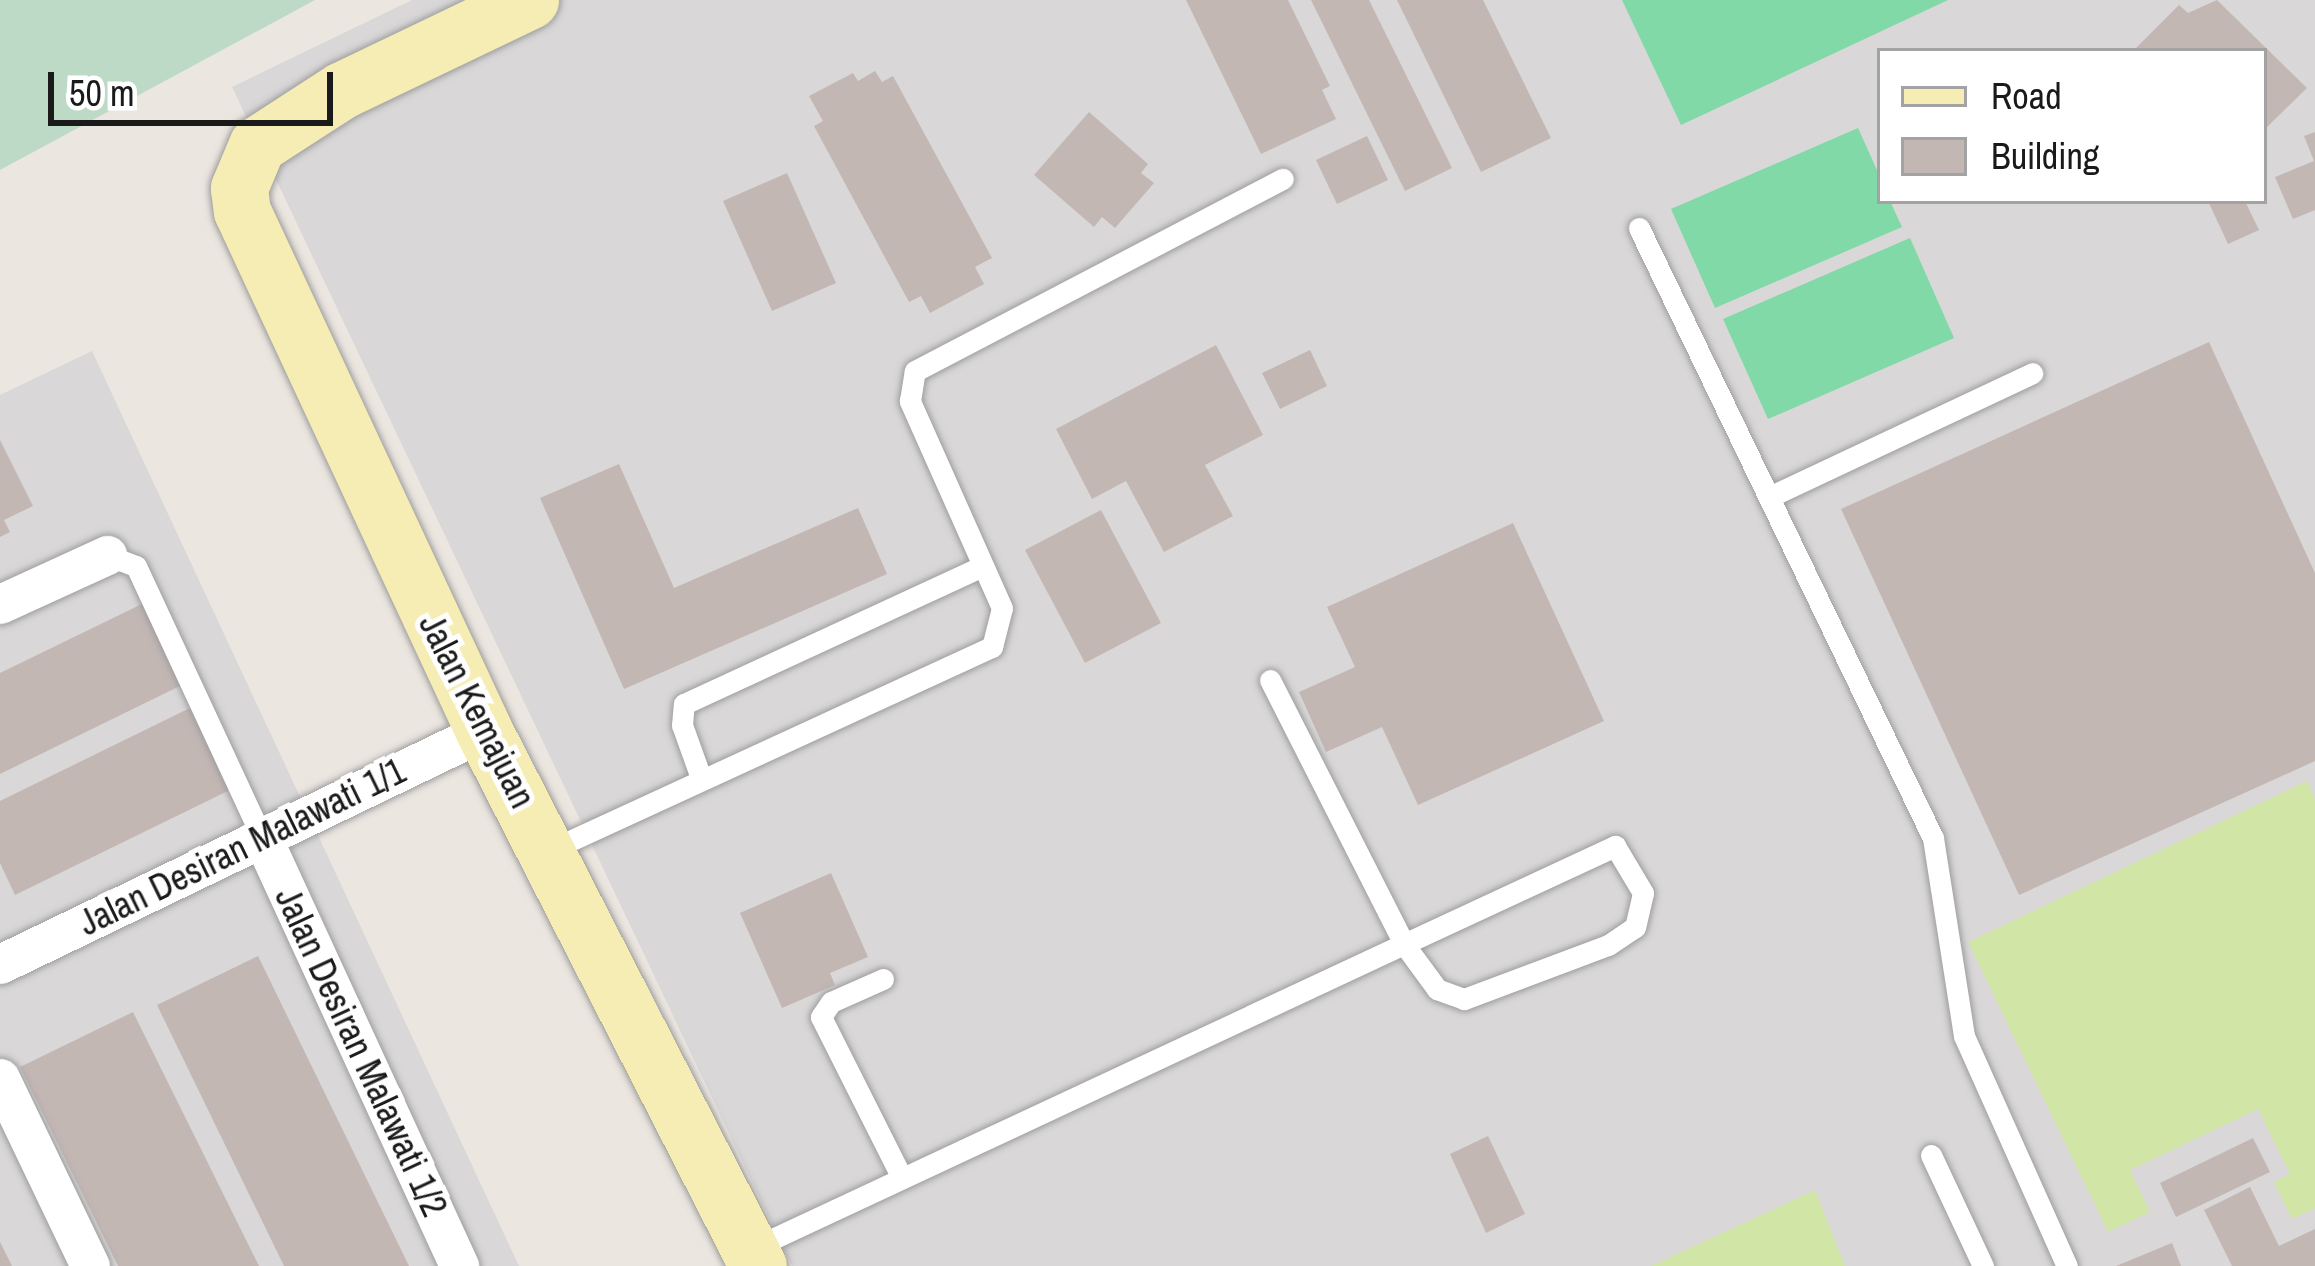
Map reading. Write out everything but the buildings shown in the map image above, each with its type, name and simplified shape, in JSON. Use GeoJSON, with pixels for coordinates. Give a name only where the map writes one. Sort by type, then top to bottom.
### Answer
{"type":"FeatureCollection","features":[{"type":"Feature","properties":{"kind":"street","name":"Jalan Kemajuan"},"geometry":{"type":"LineString","coordinates":[[530,0],[342,90],[257,145],[239,188],[249,235],[484,731],[754,1257]]}},
{"type":"Feature","properties":{"kind":"street"},"geometry":{"type":"LineString","coordinates":[[0,604],[106,555]]}},
{"type":"Feature","properties":{"kind":"street","name":"Jalan Desiran Malawati 1/1"},"geometry":{"type":"LineString","coordinates":[[0,964],[484,731]]}},
{"type":"Feature","properties":{"kind":"street","name":"Jalan Desiran Malawati 1/2"},"geometry":{"type":"LineString","coordinates":[[262,837],[459,1266]]}},
{"type":"Feature","properties":{"kind":"street"},"geometry":{"type":"LineString","coordinates":[[0,1078],[90,1266]]}},
{"type":"Feature","properties":{"kind":"lane"},"geometry":{"type":"LineString","coordinates":[[548,851],[992,647],[1002,608],[910,401],[915,371],[1283,178]]}},
{"type":"Feature","properties":{"kind":"lane"},"geometry":{"type":"LineString","coordinates":[[1639,228],[1934,838],[1964,1036],[2067,1266]]}},
{"type":"Feature","properties":{"kind":"lane"},"geometry":{"type":"LineString","coordinates":[[1769,497],[2032,373]]}},
{"type":"Feature","properties":{"kind":"lane"},"geometry":{"type":"LineString","coordinates":[[106,555],[136,566],[262,837]]}},
{"type":"Feature","properties":{"kind":"lane"},"geometry":{"type":"LineString","coordinates":[[701,778],[682,725],[684,704],[983,566]]}},
{"type":"Feature","properties":{"kind":"lane"},"geometry":{"type":"LineString","coordinates":[[754,1257],[902,1178],[1404,944],[1615,846],[1643,892],[1635,926],[1608,945],[1464,999],[1437,989],[1404,944],[1270,680]]}},
{"type":"Feature","properties":{"kind":"lane"},"geometry":{"type":"LineString","coordinates":[[883,979],[831,1002],[821,1017],[902,1178]]}},
{"type":"Feature","properties":{"kind":"lane"},"geometry":{"type":"LineString","coordinates":[[1931,1155],[1983,1266]]}},
{"type":"Feature","properties":{"kind":"shaded area"},"geometry":{"type":"Polygon","coordinates":[[[412,0],[2315,0],[2315,1266],[792,1266],[232,87],[412,0]]]}},
{"type":"Feature","properties":{"kind":"shaded area"},"geometry":{"type":"Polygon","coordinates":[[[92,351],[519,1266],[0,1266],[0,395],[92,351]]]}},
{"type":"Feature","properties":{"kind":"green space"},"geometry":{"type":"Polygon","coordinates":[[[0,0],[315,0],[0,170],[0,0]]]}},
{"type":"Feature","properties":{"kind":"green space"},"geometry":{"type":"Polygon","coordinates":[[[1622,0],[1948,0],[1681,125],[1622,0]]]}},
{"type":"Feature","properties":{"kind":"green space"},"geometry":{"type":"Polygon","coordinates":[[[1858,128],[1877,170],[1877,204],[1891,204],[1902,227],[1715,308],[1671,209],[1858,128]]]}},
{"type":"Feature","properties":{"kind":"green space"},"geometry":{"type":"Polygon","coordinates":[[[1910,238],[1954,338],[1768,419],[1723,319],[1910,238]]]}},
{"type":"Feature","properties":{"kind":"green space"},"geometry":{"type":"Polygon","coordinates":[[[2307,781],[2315,799],[2315,1208],[2292,1219],[2274,1182],[2290,1174],[2258,1109],[2130,1170],[2150,1212],[2108,1232],[1968,942],[2307,781]]]}},
{"type":"Feature","properties":{"kind":"green space"},"geometry":{"type":"Polygon","coordinates":[[[1815,1190],[1845,1266],[1651,1266],[1815,1190]]]}}]}
